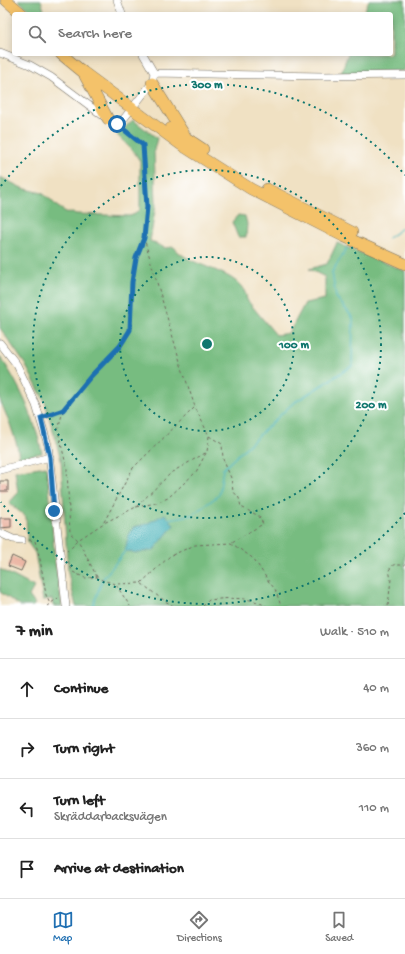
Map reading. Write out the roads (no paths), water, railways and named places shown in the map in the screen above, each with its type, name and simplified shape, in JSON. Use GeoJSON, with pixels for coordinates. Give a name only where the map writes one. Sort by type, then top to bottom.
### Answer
{"type":"FeatureCollection","features":[{"type":"Feature","properties":{"kind":"highway"},"geometry":{"type":"LineString","coordinates":[[6,0],[20,12]]}},
{"type":"Feature","properties":{"kind":"highway"},"geometry":{"type":"LineString","coordinates":[[0,2],[12,12]]}},
{"type":"Feature","properties":{"kind":"highway"},"geometry":{"type":"LineString","coordinates":[[63,56],[83,72],[133,106],[255,182],[346,229],[405,256]]}},
{"type":"Feature","properties":{"kind":"highway"},"geometry":{"type":"LineString","coordinates":[[72,56],[180,144],[251,188],[329,229],[405,264]]}},
{"type":"Feature","properties":{"kind":"highway"},"geometry":{"type":"LineString","coordinates":[[83,72],[113,121]]}},
{"type":"Feature","properties":{"kind":"highway"},"geometry":{"type":"LineString","coordinates":[[153,78],[188,140]]}},
{"type":"Feature","properties":{"kind":"street"},"geometry":{"type":"LineString","coordinates":[[117,0],[121,12]]}},
{"type":"Feature","properties":{"kind":"street"},"geometry":{"type":"LineString","coordinates":[[0,53],[30,65],[52,77],[113,121],[122,121],[153,78]]}},
{"type":"Feature","properties":{"kind":"street"},"geometry":{"type":"LineString","coordinates":[[144,56],[153,78]]}},
{"type":"Feature","properties":{"kind":"street"},"geometry":{"type":"LineString","coordinates":[[153,78],[405,75]]}},
{"type":"Feature","properties":{"kind":"street"},"geometry":{"type":"LineString","coordinates":[[0,343],[16,364],[41,418],[50,457],[62,554],[66,606]]}},
{"type":"Feature","properties":{"kind":"street"},"geometry":{"type":"LineString","coordinates":[[0,470],[50,457]]}},
{"type":"Feature","properties":{"kind":"street"},"geometry":{"type":"LineString","coordinates":[[0,533],[22,540]]}},
{"type":"Feature","properties":{"kind":"water"},"geometry":{"type":"Polygon","coordinates":[[[165,514],[174,525],[154,550],[137,553],[125,551],[129,534],[134,527],[146,524],[165,514]]]}},
{"type":"Feature","properties":{"kind":"waterway"},"geometry":{"type":"LineString","coordinates":[[388,238],[405,226]]}},
{"type":"Feature","properties":{"kind":"waterway"},"geometry":{"type":"LineString","coordinates":[[167,519],[192,515],[219,495],[223,469],[292,404],[352,366],[353,318],[336,297],[332,272],[347,248]]}},
{"type":"Feature","properties":{"kind":"waterway"},"geometry":{"type":"LineString","coordinates":[[93,606],[102,580],[126,550]]}}]}
